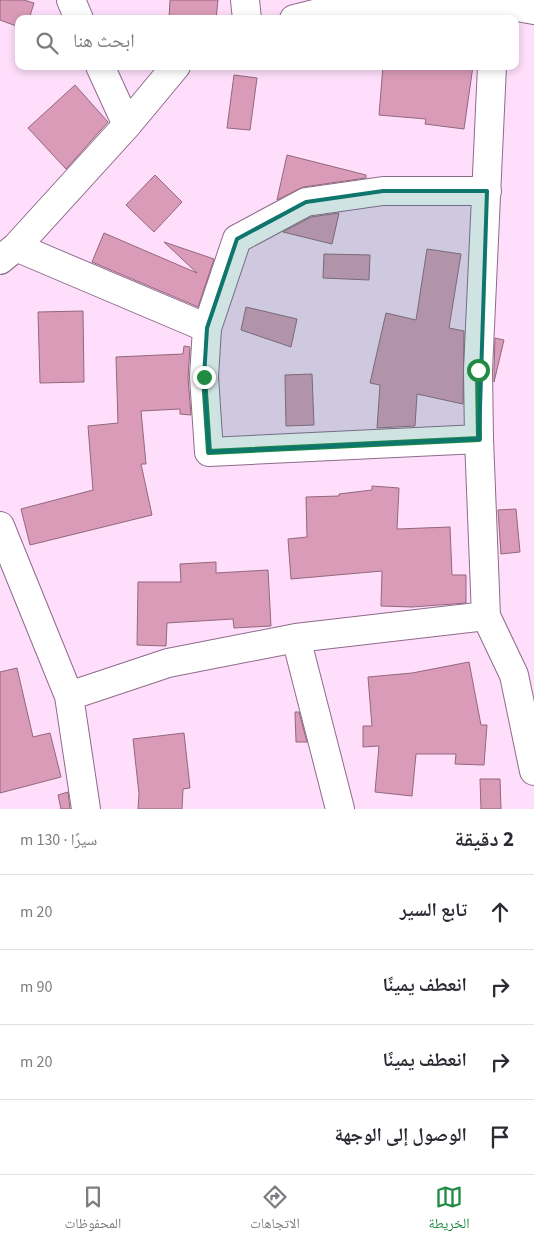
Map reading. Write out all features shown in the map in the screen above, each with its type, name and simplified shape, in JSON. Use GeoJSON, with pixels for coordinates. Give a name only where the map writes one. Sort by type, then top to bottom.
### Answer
{"type":"FeatureCollection","features":[{"type":"Feature","properties":{"kind":"street"},"geometry":{"type":"LineString","coordinates":[[71,0],[77,15]]}},
{"type":"Feature","properties":{"kind":"street"},"geometry":{"type":"LineString","coordinates":[[245,0],[247,15]]}},
{"type":"Feature","properties":{"kind":"street"},"geometry":{"type":"LineString","coordinates":[[310,15],[355,4],[495,7],[534,10]]}},
{"type":"Feature","properties":{"kind":"street"},"geometry":{"type":"LineString","coordinates":[[102,70],[127,126]]}},
{"type":"Feature","properties":{"kind":"street"},"geometry":{"type":"LineString","coordinates":[[173,70],[127,126],[8,253],[207,328]]}},
{"type":"Feature","properties":{"kind":"street"},"geometry":{"type":"LineString","coordinates":[[492,70],[478,370],[486,616],[524,673],[534,771]]}},
{"type":"Feature","properties":{"kind":"street"},"geometry":{"type":"LineString","coordinates":[[479,439],[209,452],[204,377],[207,328],[237,239],[306,202],[383,191],[487,191]]}},
{"type":"Feature","properties":{"kind":"street"},"geometry":{"type":"LineString","coordinates":[[0,526],[69,696],[86,809]]}},
{"type":"Feature","properties":{"kind":"street"},"geometry":{"type":"LineString","coordinates":[[69,696],[168,663],[296,638],[486,616]]}},
{"type":"Feature","properties":{"kind":"street"},"geometry":{"type":"LineString","coordinates":[[296,638],[340,809]]}},
{"type":"Feature","properties":{"kind":"highlighted area"},"geometry":{"type":"Polygon","coordinates":[[[383,191],[487,191],[479,439],[209,452],[204,377],[207,328],[237,239],[306,202],[383,191]]]}},
{"type":"Feature","properties":{"kind":"building"},"geometry":{"type":"Polygon","coordinates":[[[0,0],[24,0],[34,3],[30,15],[15,15],[15,26],[0,20],[0,0]]]}},
{"type":"Feature","properties":{"kind":"building"},"geometry":{"type":"Polygon","coordinates":[[[170,0],[218,0],[216,15],[169,15],[170,0]]]}},
{"type":"Feature","properties":{"kind":"building"},"geometry":{"type":"Polygon","coordinates":[[[383,70],[472,70],[464,129],[425,124],[426,119],[379,115],[383,70]]]}},
{"type":"Feature","properties":{"kind":"building"},"geometry":{"type":"Polygon","coordinates":[[[234,75],[257,78],[250,130],[227,128],[234,75]]]}},
{"type":"Feature","properties":{"kind":"building"},"geometry":{"type":"Polygon","coordinates":[[[75,85],[108,122],[66,169],[28,128],[75,85]]]}},
{"type":"Feature","properties":{"kind":"building"},"geometry":{"type":"Polygon","coordinates":[[[287,155],[366,175],[366,178],[303,187],[277,200],[287,155]]]}},
{"type":"Feature","properties":{"kind":"building"},"geometry":{"type":"Polygon","coordinates":[[[155,175],[182,202],[154,232],[126,205],[155,175]]]}},
{"type":"Feature","properties":{"kind":"building"},"geometry":{"type":"Polygon","coordinates":[[[339,213],[332,244],[283,232],[311,217],[339,213]]]}},
{"type":"Feature","properties":{"kind":"building"},"geometry":{"type":"Polygon","coordinates":[[[104,233],[197,273],[164,242],[214,259],[198,307],[92,262],[104,233]]]}},
{"type":"Feature","properties":{"kind":"building"},"geometry":{"type":"Polygon","coordinates":[[[427,249],[461,254],[449,328],[464,331],[463,404],[417,394],[415,426],[377,428],[380,385],[370,383],[386,313],[416,320],[427,249]]]}},
{"type":"Feature","properties":{"kind":"building"},"geometry":{"type":"Polygon","coordinates":[[[324,254],[370,255],[369,280],[323,278],[324,254]]]}},
{"type":"Feature","properties":{"kind":"building"},"geometry":{"type":"Polygon","coordinates":[[[246,307],[297,319],[291,347],[241,330],[246,307]]]}},
{"type":"Feature","properties":{"kind":"building"},"geometry":{"type":"Polygon","coordinates":[[[83,311],[84,382],[40,383],[38,312],[83,311]]]}},
{"type":"Feature","properties":{"kind":"building"},"geometry":{"type":"Polygon","coordinates":[[[495,338],[504,340],[494,382],[494,370],[495,338]]]}},
{"type":"Feature","properties":{"kind":"building"},"geometry":{"type":"Polygon","coordinates":[[[184,346],[190,347],[188,378],[191,415],[180,414],[180,409],[141,411],[146,464],[141,464],[152,515],[30,545],[21,509],[93,490],[88,426],[118,423],[116,357],[183,354],[184,346]]]}},
{"type":"Feature","properties":{"kind":"building"},"geometry":{"type":"Polygon","coordinates":[[[312,374],[314,425],[286,426],[285,375],[312,374]]]}},
{"type":"Feature","properties":{"kind":"building"},"geometry":{"type":"Polygon","coordinates":[[[372,486],[399,488],[397,529],[450,527],[452,575],[466,575],[466,603],[412,607],[381,606],[382,571],[291,579],[288,539],[307,537],[306,497],[339,496],[339,494],[372,490],[372,486]]]}},
{"type":"Feature","properties":{"kind":"building"},"geometry":{"type":"Polygon","coordinates":[[[516,509],[520,552],[501,554],[498,510],[516,509]]]}},
{"type":"Feature","properties":{"kind":"building"},"geometry":{"type":"Polygon","coordinates":[[[216,562],[216,573],[268,570],[271,626],[234,628],[233,619],[167,623],[166,646],[137,645],[138,582],[181,582],[180,564],[216,562]]]}},
{"type":"Feature","properties":{"kind":"building"},"geometry":{"type":"Polygon","coordinates":[[[469,662],[481,725],[487,725],[484,765],[455,764],[456,754],[416,754],[412,796],[375,792],[379,746],[363,747],[363,726],[372,726],[368,677],[412,673],[469,662]]]}},
{"type":"Feature","properties":{"kind":"building"},"geometry":{"type":"Polygon","coordinates":[[[17,668],[33,737],[50,733],[61,777],[0,793],[0,672],[17,668]]]}},
{"type":"Feature","properties":{"kind":"building"},"geometry":{"type":"Polygon","coordinates":[[[295,712],[299,712],[307,742],[296,742],[295,712]]]}},
{"type":"Feature","properties":{"kind":"building"},"geometry":{"type":"Polygon","coordinates":[[[184,733],[190,788],[183,789],[182,809],[138,809],[139,794],[133,739],[184,733]]]}},
{"type":"Feature","properties":{"kind":"building"},"geometry":{"type":"Polygon","coordinates":[[[480,779],[500,779],[501,809],[481,809],[480,779]]]}},
{"type":"Feature","properties":{"kind":"building"},"geometry":{"type":"Polygon","coordinates":[[[68,792],[70,809],[61,809],[58,795],[68,792]]]}},
{"type":"Feature","properties":{"kind":"route"},"geometry":{"type":"LineString","coordinates":[[204,377],[209,452],[479,439],[478,370]]}}]}
